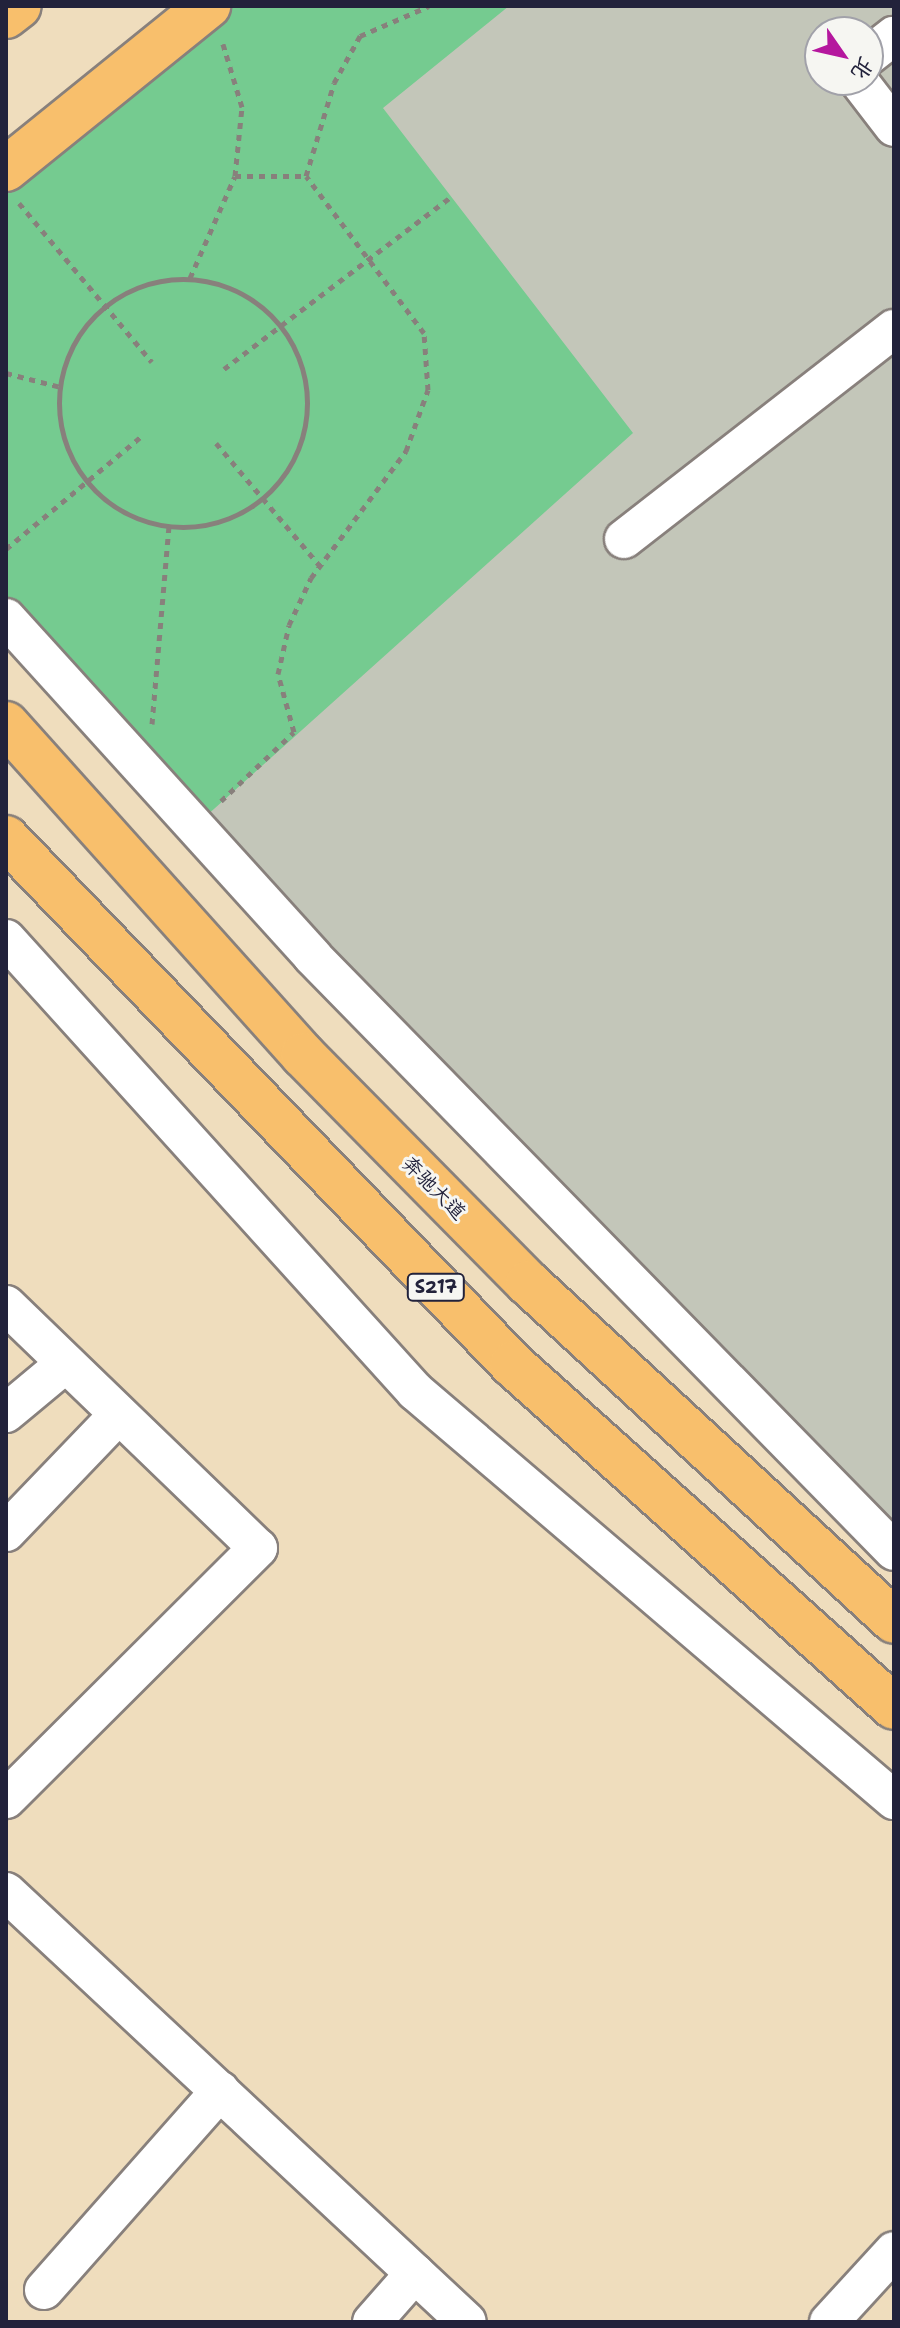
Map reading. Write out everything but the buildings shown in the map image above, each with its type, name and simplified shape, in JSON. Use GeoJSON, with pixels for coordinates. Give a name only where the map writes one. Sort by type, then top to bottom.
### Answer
{"type":"FeatureCollection","features":[{"type":"Feature","properties":{"kind":"main road"},"geometry":{"type":"LineString","coordinates":[[6,16],[19,6]]}},
{"type":"Feature","properties":{"kind":"main road"},"geometry":{"type":"LineString","coordinates":[[11,184],[207,7]]}},
{"type":"Feature","properties":{"kind":"main road","name":"奔驰大道"},"geometry":{"type":"LineString","coordinates":[[6,724],[303,1055],[528,1283],[894,1621]]}},
{"type":"Feature","properties":{"kind":"main road","name":"S217"},"geometry":{"type":"LineString","coordinates":[[6,838],[512,1364],[894,1707]]}},
{"type":"Feature","properties":{"kind":"street"},"geometry":{"type":"LineString","coordinates":[[870,96],[894,127]]}},
{"type":"Feature","properties":{"kind":"street"},"geometry":{"type":"LineString","coordinates":[[624,539],[894,329]]}},
{"type":"Feature","properties":{"kind":"street"},"geometry":{"type":"LineString","coordinates":[[6,618],[195,826],[894,1551]]}},
{"type":"Feature","properties":{"kind":"street"},"geometry":{"type":"LineString","coordinates":[[6,939],[415,1391],[894,1800]]}},
{"type":"Feature","properties":{"kind":"street"},"geometry":{"type":"LineString","coordinates":[[6,1305],[258,1548],[6,1799]]}},
{"type":"Feature","properties":{"kind":"street"},"geometry":{"type":"LineString","coordinates":[[6,1413],[66,1363]]}},
{"type":"Feature","properties":{"kind":"street"},"geometry":{"type":"LineString","coordinates":[[6,1532],[119,1414]]}},
{"type":"Feature","properties":{"kind":"street"},"geometry":{"type":"LineString","coordinates":[[6,1892],[467,2322]]}},
{"type":"Feature","properties":{"kind":"street"},"geometry":{"type":"LineString","coordinates":[[44,2290],[220,2091]]}},
{"type":"Feature","properties":{"kind":"street"},"geometry":{"type":"LineString","coordinates":[[829,2322],[894,2251]]}},
{"type":"Feature","properties":{"kind":"street"},"geometry":{"type":"LineString","coordinates":[[372,2322],[415,2273]]}},
{"type":"Feature","properties":{"kind":"path"},"geometry":{"type":"LineString","coordinates":[[306,176],[334,83],[360,36],[429,6]]}},
{"type":"Feature","properties":{"kind":"path"},"geometry":{"type":"LineString","coordinates":[[190,278],[235,176],[242,107],[207,7]]}},
{"type":"Feature","properties":{"kind":"path"},"geometry":{"type":"LineString","coordinates":[[235,176],[306,176]]}},
{"type":"Feature","properties":{"kind":"path"},"geometry":{"type":"LineString","coordinates":[[195,826],[294,732],[278,674],[289,625],[320,566],[406,451],[428,390],[424,333],[306,176]]}},
{"type":"Feature","properties":{"kind":"path"},"geometry":{"type":"LineString","coordinates":[[11,184],[105,307],[152,362]]}},
{"type":"Feature","properties":{"kind":"path"},"geometry":{"type":"LineString","coordinates":[[224,369],[367,257],[449,198]]}},
{"type":"Feature","properties":{"kind":"path"},"geometry":{"type":"LineString","coordinates":[[190,278],[229,287],[281,327],[305,375],[307,415],[296,455],[261,498],[238,515],[169,526],[116,509],[85,481],[65,444],[61,387],[84,327],[105,307],[150,283],[190,278]]}},
{"type":"Feature","properties":{"kind":"path"},"geometry":{"type":"LineString","coordinates":[[6,373],[61,387]]}},
{"type":"Feature","properties":{"kind":"path"},"geometry":{"type":"LineString","coordinates":[[6,549],[143,435]]}},
{"type":"Feature","properties":{"kind":"path"},"geometry":{"type":"LineString","coordinates":[[216,443],[320,566]]}},
{"type":"Feature","properties":{"kind":"path"},"geometry":{"type":"LineString","coordinates":[[148,775],[169,526]]}},
{"type":"Feature","properties":{"kind":"shaded area"},"geometry":{"type":"Polygon","coordinates":[[[507,6],[894,6],[894,1550],[195,826],[294,732],[449,198],[382,107],[507,6]]]}},
{"type":"Feature","properties":{"kind":"green space"},"geometry":{"type":"Polygon","coordinates":[[[208,6],[509,6],[383,108],[633,433],[195,826],[6,618],[6,169],[208,6]]]}}]}
